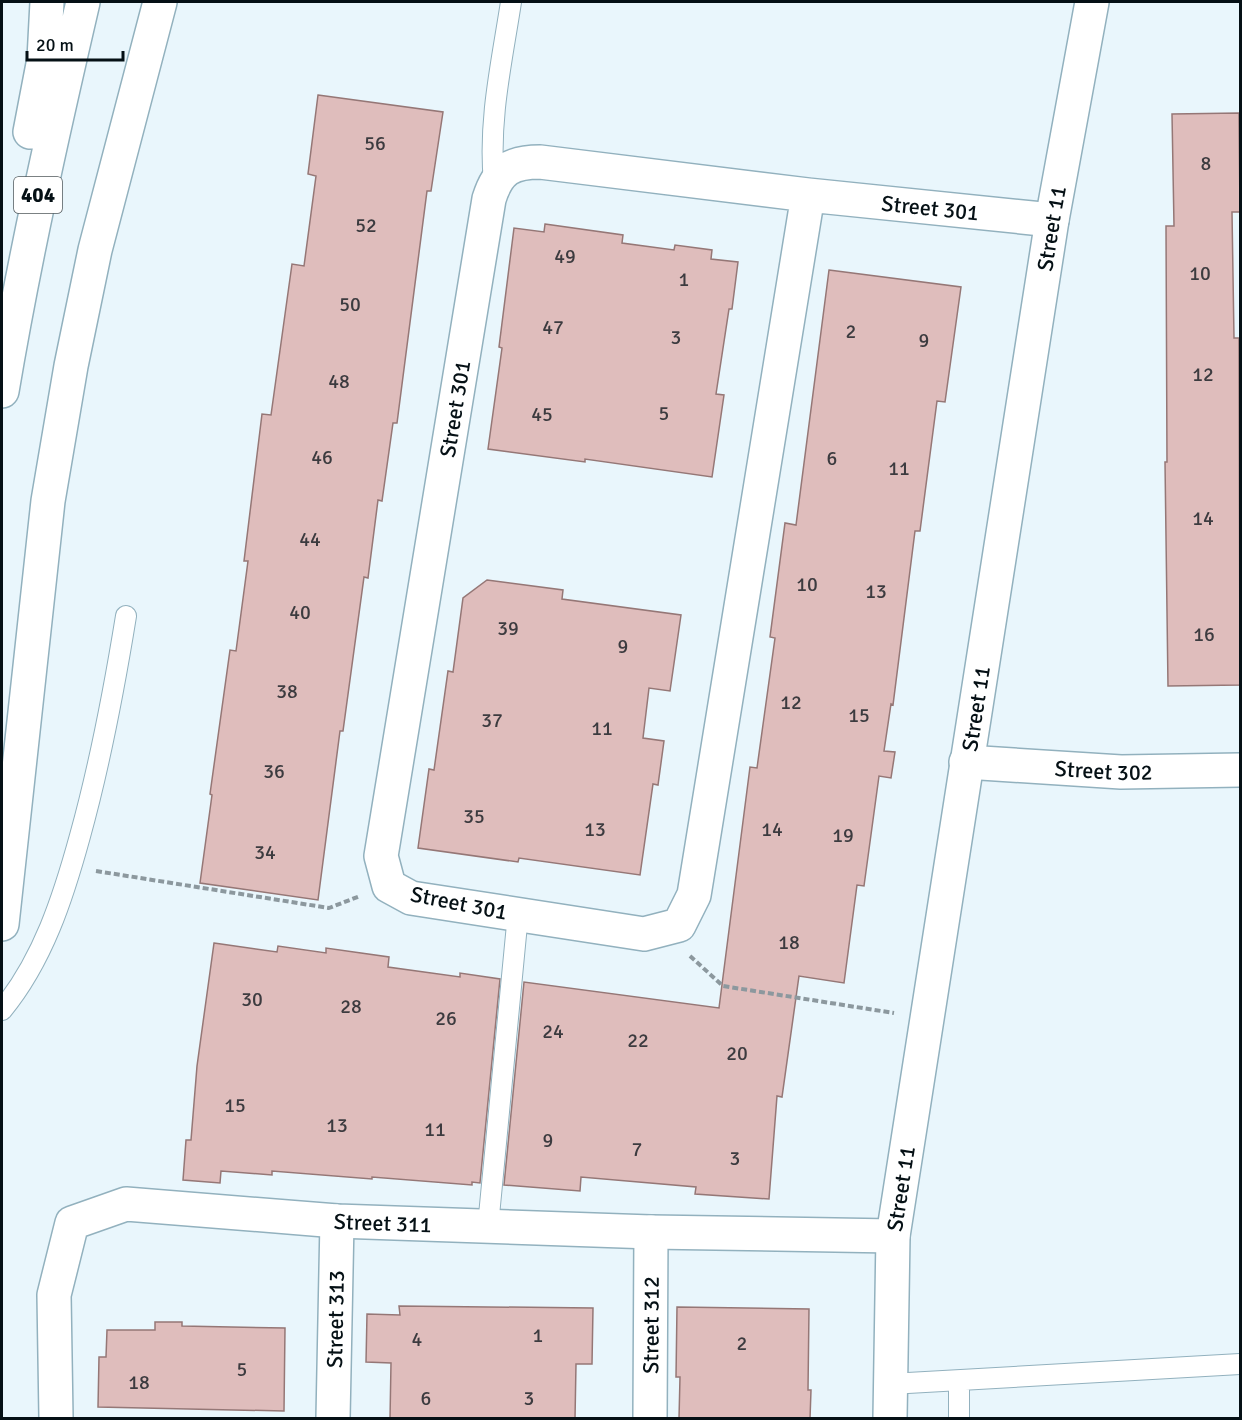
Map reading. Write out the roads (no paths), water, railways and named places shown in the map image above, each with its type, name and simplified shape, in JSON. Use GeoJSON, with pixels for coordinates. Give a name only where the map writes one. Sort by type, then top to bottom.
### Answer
{"type":"FeatureCollection","features":[{"type":"Feature","properties":{"kind":"street"},"geometry":{"type":"LineString","coordinates":[[2,263],[38,94],[44,59],[47,2]]}},
{"type":"Feature","properties":{"kind":"street","name":"404"},"geometry":{"type":"LineString","coordinates":[[2,391],[40,186],[83,2]]}},
{"type":"Feature","properties":{"kind":"street"},"geometry":{"type":"LineString","coordinates":[[2,924],[48,501],[71,366],[95,250],[160,2]]}},
{"type":"Feature","properties":{"kind":"street","name":"Street 11"},"geometry":{"type":"LineString","coordinates":[[890,1419],[892,1236],[1052,220],[1092,2]]}},
{"type":"Feature","properties":{"kind":"street","name":"Street 301"},"geometry":{"type":"LineString","coordinates":[[808,195],[694,895],[679,925],[644,934],[411,898],[389,886],[381,856],[489,199],[494,182],[507,169],[523,162],[540,162],[808,195],[1052,220]]}},
{"type":"Feature","properties":{"kind":"street","name":"Street 302"},"geometry":{"type":"LineString","coordinates":[[966,762],[1121,772],[1240,770]]}},
{"type":"Feature","properties":{"kind":"street","name":"Street 311"},"geometry":{"type":"LineString","coordinates":[[56,1419],[54,1295],[72,1223],[126,1204],[337,1221],[651,1232],[892,1236]]}},
{"type":"Feature","properties":{"kind":"street","name":"Street 313"},"geometry":{"type":"LineString","coordinates":[[333,1419],[337,1221]]}},
{"type":"Feature","properties":{"kind":"street","name":"Street 312"},"geometry":{"type":"LineString","coordinates":[[650,1419],[651,1232]]}},
{"type":"Feature","properties":{"kind":"lane"},"geometry":{"type":"LineString","coordinates":[[494,182],[492,127],[511,2]]}},
{"type":"Feature","properties":{"kind":"lane"},"geometry":{"type":"LineString","coordinates":[[2,1010],[32,966],[48,935],[72,867],[103,743],[126,616]]}},
{"type":"Feature","properties":{"kind":"lane"},"geometry":{"type":"LineString","coordinates":[[488,1226],[518,914]]}},
{"type":"Feature","properties":{"kind":"lane"},"geometry":{"type":"LineString","coordinates":[[890,1384],[1240,1364]]}},
{"type":"Feature","properties":{"kind":"lane"},"geometry":{"type":"LineString","coordinates":[[958,1381],[959,1419]]}}]}
